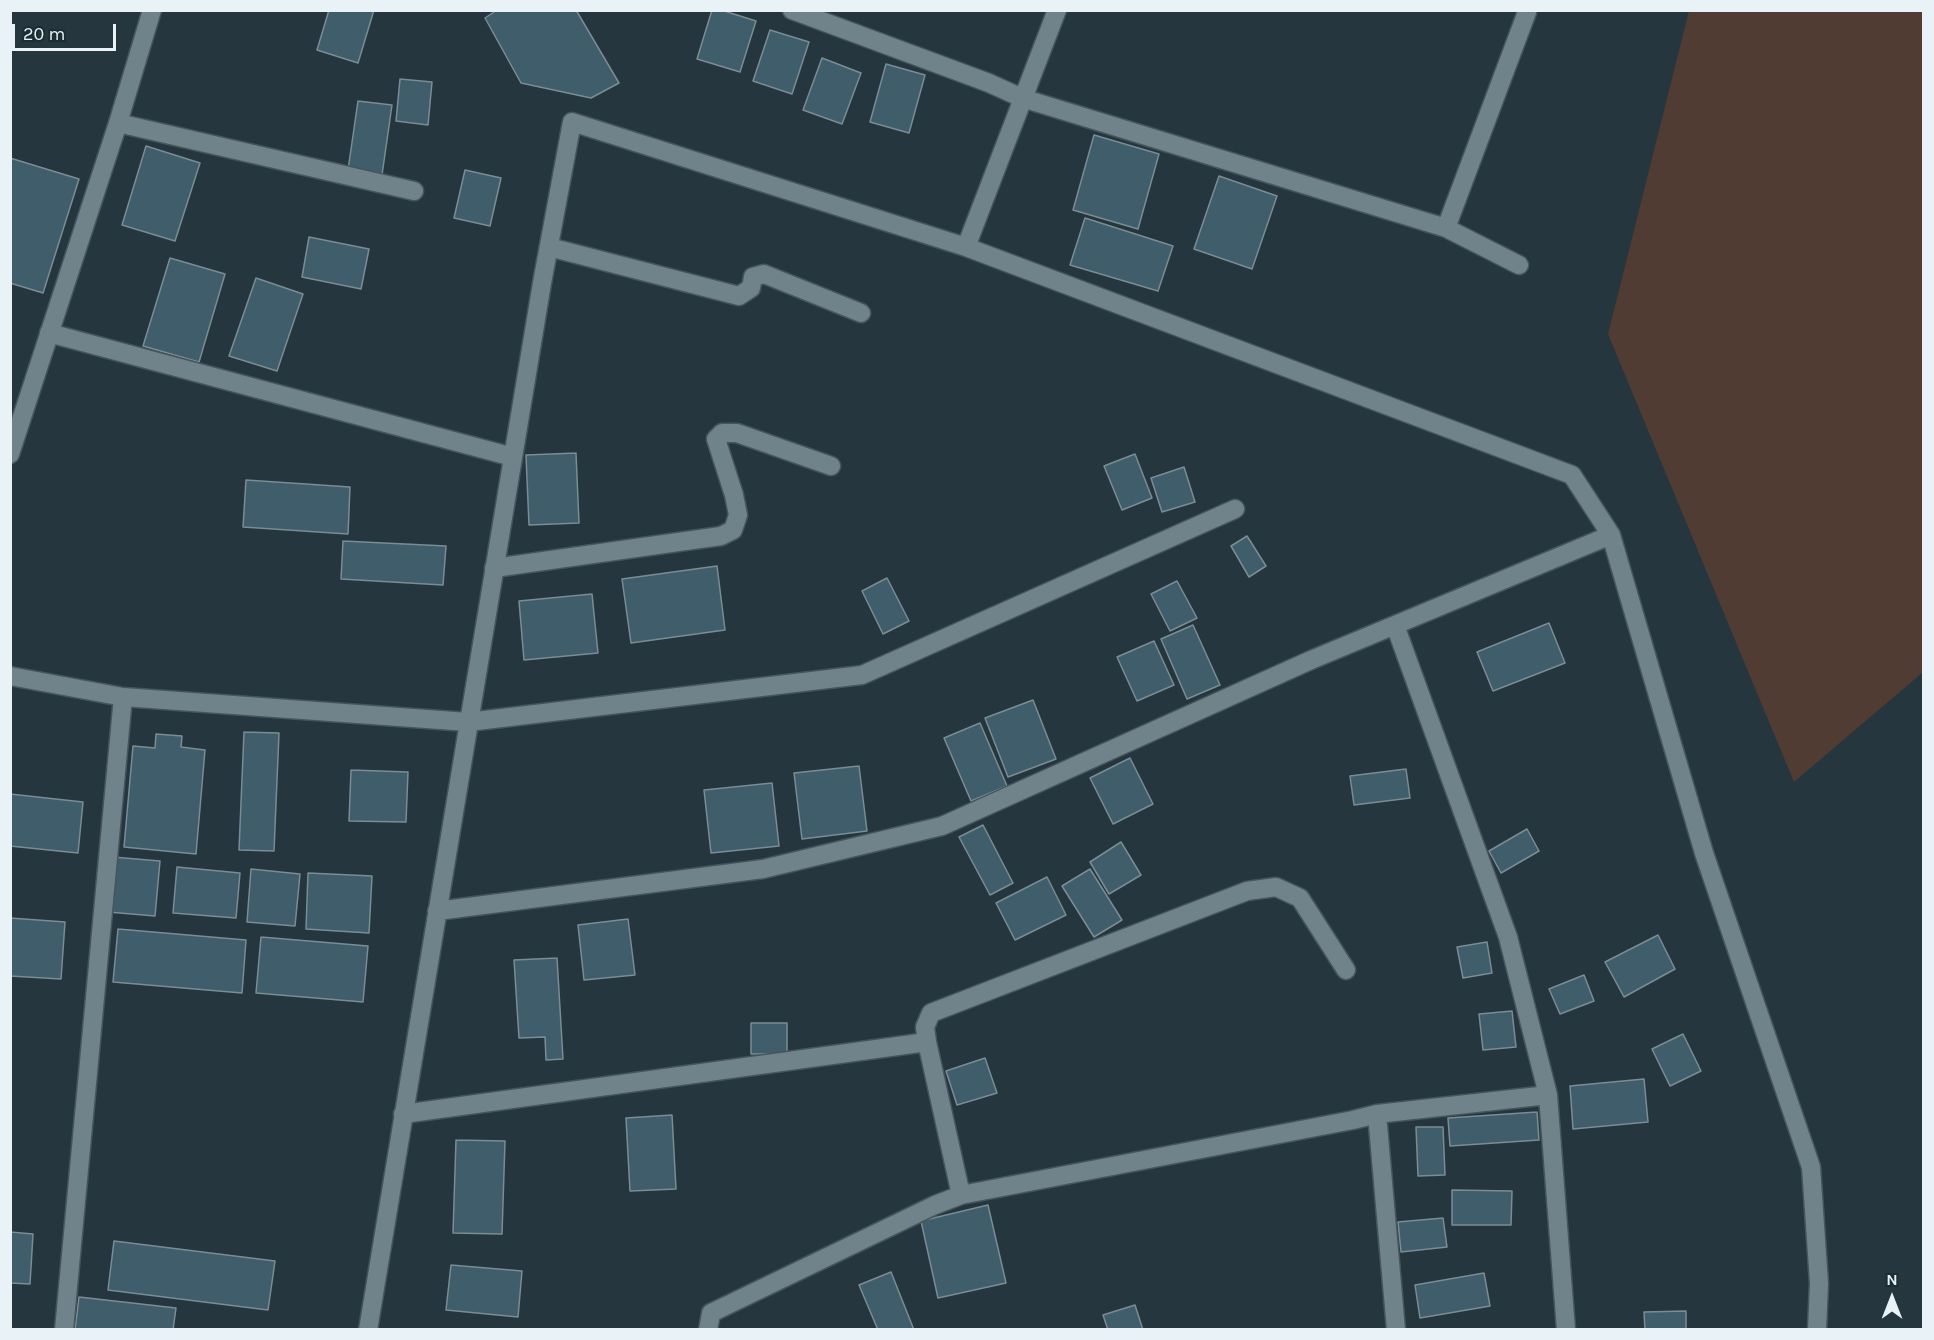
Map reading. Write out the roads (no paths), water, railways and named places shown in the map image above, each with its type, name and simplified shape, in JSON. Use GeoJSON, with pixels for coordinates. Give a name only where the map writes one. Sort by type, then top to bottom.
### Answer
{"type":"FeatureCollection","features":[{"type":"Feature","properties":{"kind":"street"},"geometry":{"type":"LineString","coordinates":[[10,454],[118,123],[152,10]]}},
{"type":"Feature","properties":{"kind":"street"},"geometry":{"type":"LineString","coordinates":[[792,10],[989,83],[1022,98],[1446,228],[1519,265]]}},
{"type":"Feature","properties":{"kind":"street"},"geometry":{"type":"LineString","coordinates":[[966,247],[1057,10]]}},
{"type":"Feature","properties":{"kind":"street"},"geometry":{"type":"LineString","coordinates":[[1446,228],[1526,11]]}},
{"type":"Feature","properties":{"kind":"street"},"geometry":{"type":"LineString","coordinates":[[368,1329],[494,568],[572,122],[966,247],[1572,476],[1611,536],[1704,853],[1810,1167],[1820,1283],[1817,1329]]}},
{"type":"Feature","properties":{"kind":"street"},"geometry":{"type":"LineString","coordinates":[[118,123],[414,191]]}},
{"type":"Feature","properties":{"kind":"street"},"geometry":{"type":"LineString","coordinates":[[549,247],[739,296],[751,288],[753,277],[764,274],[861,313]]}},
{"type":"Feature","properties":{"kind":"street"},"geometry":{"type":"LineString","coordinates":[[49,333],[513,457]]}},
{"type":"Feature","properties":{"kind":"street"},"geometry":{"type":"LineString","coordinates":[[494,568],[722,536],[733,530],[738,515],[716,440],[722,433],[737,433],[831,466]]}},
{"type":"Feature","properties":{"kind":"street"},"geometry":{"type":"LineString","coordinates":[[10,676],[123,697],[468,722],[862,675],[1235,508]]}},
{"type":"Feature","properties":{"kind":"street"},"geometry":{"type":"LineString","coordinates":[[437,911],[764,869],[942,826],[1311,660],[1611,536]]}},
{"type":"Feature","properties":{"kind":"street"},"geometry":{"type":"LineString","coordinates":[[1395,625],[1508,937],[1548,1095],[1566,1329]]}},
{"type":"Feature","properties":{"kind":"street"},"geometry":{"type":"LineString","coordinates":[[64,1329],[123,697]]}},
{"type":"Feature","properties":{"kind":"street"},"geometry":{"type":"LineString","coordinates":[[961,1196],[927,1042],[925,1028],[931,1013],[1247,891],[1276,887],[1300,898],[1346,970]]}},
{"type":"Feature","properties":{"kind":"street"},"geometry":{"type":"LineString","coordinates":[[403,1114],[927,1042]]}},
{"type":"Feature","properties":{"kind":"street"},"geometry":{"type":"LineString","coordinates":[[708,1329],[711,1313],[935,1205],[961,1196],[1377,1114],[1548,1095]]}},
{"type":"Feature","properties":{"kind":"street"},"geometry":{"type":"LineString","coordinates":[[1377,1114],[1396,1329]]}}]}
